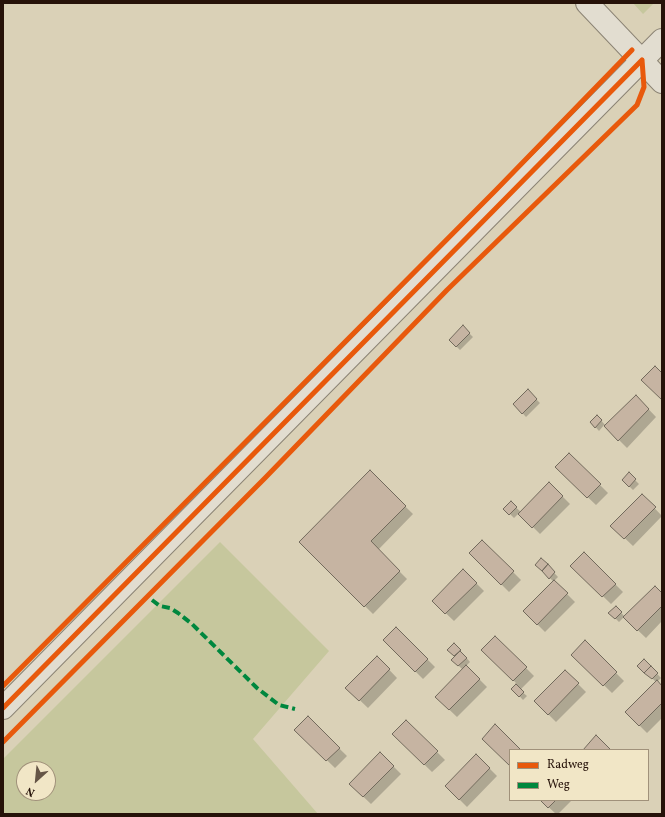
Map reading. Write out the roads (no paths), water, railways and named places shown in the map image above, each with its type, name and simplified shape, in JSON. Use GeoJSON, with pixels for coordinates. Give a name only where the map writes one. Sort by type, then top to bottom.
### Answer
{"type":"FeatureCollection","features":[{"type":"Feature","properties":{"kind":"street"},"geometry":{"type":"LineString","coordinates":[[587,3],[662,82]]}},
{"type":"Feature","properties":{"kind":"street"},"geometry":{"type":"LineString","coordinates":[[3,708],[662,40]]}}]}
